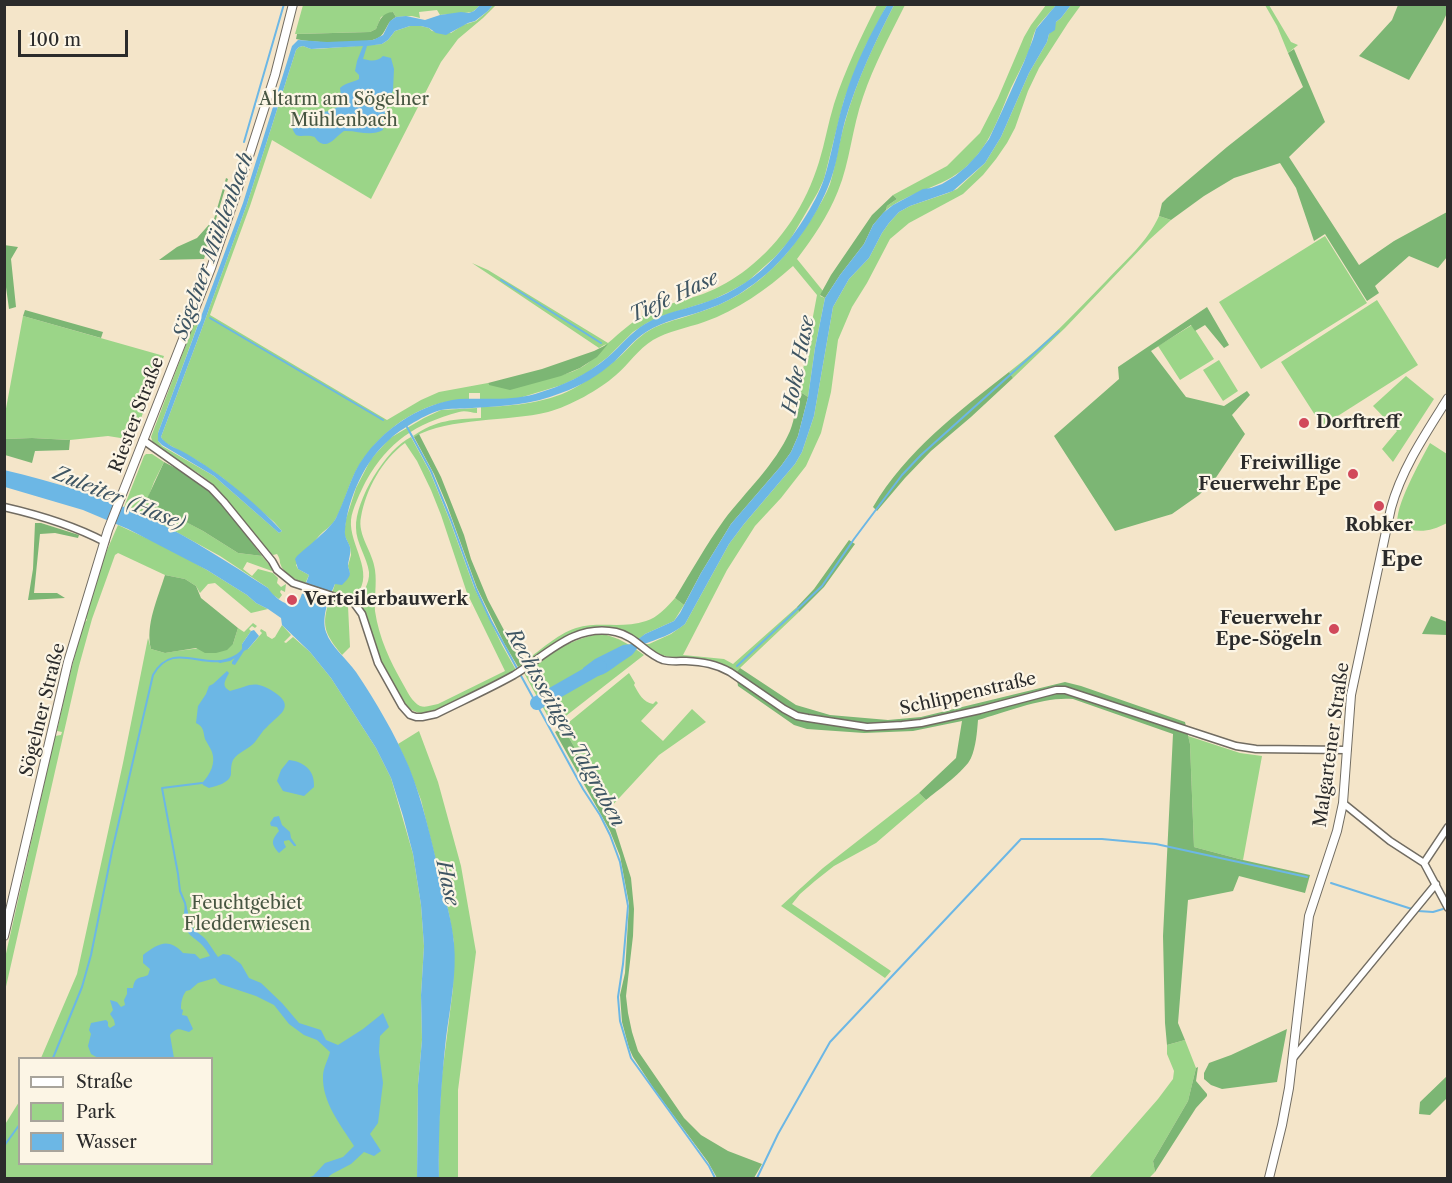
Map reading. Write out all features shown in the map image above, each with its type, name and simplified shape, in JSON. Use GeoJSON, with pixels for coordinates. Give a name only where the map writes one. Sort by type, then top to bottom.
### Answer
{"type":"FeatureCollection","features":[{"type":"Feature","properties":{"kind":"street","name":"Riester Straße"},"geometry":{"type":"LineString","coordinates":[[122,494],[222,235],[272,86],[293,4]]}},
{"type":"Feature","properties":{"kind":"street","name":"Malgartener Straße"},"geometry":{"type":"LineString","coordinates":[[1269,1179],[1282,1125],[1294,1057],[1309,916],[1337,831],[1343,803],[1351,695],[1395,494],[1423,438],[1448,398]]}},
{"type":"Feature","properties":{"kind":"street","name":"Schlippenstraße"},"geometry":{"type":"LineString","coordinates":[[143,440],[211,488],[277,570],[293,583],[354,603],[362,614],[378,663],[402,706],[410,715],[417,717],[436,714],[513,675],[563,640],[599,630],[617,632],[667,661],[715,664],[797,716],[850,725],[885,727],[921,723],[1056,690],[1065,690],[1236,746],[1256,749],[1347,750]]}},
{"type":"Feature","properties":{"kind":"street","name":"Sögelner Straße"},"geometry":{"type":"LineString","coordinates":[[4,936],[68,662],[108,530],[122,494]]}},
{"type":"Feature","properties":{"kind":"street"},"geometry":{"type":"LineString","coordinates":[[4,507],[59,522],[105,542]]}},
{"type":"Feature","properties":{"kind":"street"},"geometry":{"type":"LineString","coordinates":[[1343,803],[1390,841],[1424,863],[1448,908]]}},
{"type":"Feature","properties":{"kind":"street"},"geometry":{"type":"LineString","coordinates":[[1424,863],[1448,827]]}},
{"type":"Feature","properties":{"kind":"street"},"geometry":{"type":"LineString","coordinates":[[1294,1057],[1436,884]]}},
{"type":"Feature","properties":{"kind":"green space"},"geometry":{"type":"Polygon","coordinates":[[[303,5],[480,5],[472,12],[440,15],[437,10],[419,12],[420,18],[396,17],[393,12],[381,17],[376,29],[370,32],[295,34],[303,5]]]}},
{"type":"Feature","properties":{"kind":"green space","name":"Altarm am Sögelner Mühlenbach"},"geometry":{"type":"Polygon","coordinates":[[[493,5],[496,5],[458,39],[441,62],[371,199],[272,140],[210,315],[387,420],[439,392],[488,383],[489,385],[537,380],[562,375],[582,367],[606,344],[599,348],[472,263],[488,270],[608,343],[642,316],[661,307],[709,292],[747,269],[771,247],[800,207],[814,178],[834,104],[848,66],[877,5],[887,5],[865,47],[844,100],[824,179],[790,240],[775,257],[747,282],[729,292],[647,323],[633,332],[608,357],[587,373],[562,385],[516,399],[480,399],[480,393],[469,393],[469,400],[435,404],[404,419],[378,441],[367,455],[354,475],[332,525],[319,536],[296,565],[298,569],[309,575],[305,584],[284,570],[277,554],[273,555],[268,552],[236,510],[209,481],[158,449],[151,437],[196,318],[200,319],[158,433],[158,441],[162,446],[214,476],[279,533],[282,531],[224,479],[164,442],[161,437],[247,204],[296,50],[303,46],[317,49],[382,44],[395,31],[410,26],[421,26],[432,31],[451,33],[463,25],[476,21],[493,5]]]}},
{"type":"Feature","properties":{"kind":"green space"},"geometry":{"type":"Polygon","coordinates":[[[894,5],[905,5],[863,97],[838,191],[820,227],[797,259],[823,291],[820,296],[825,298],[808,397],[799,391],[817,295],[793,266],[762,291],[728,312],[653,340],[609,381],[566,406],[532,415],[444,426],[413,436],[445,421],[481,418],[481,407],[544,400],[567,392],[612,363],[650,330],[728,300],[743,292],[769,272],[800,236],[830,184],[843,130],[860,77],[894,5]]]}},
{"type":"Feature","properties":{"kind":"green space"},"geometry":{"type":"Polygon","coordinates":[[[1046,5],[1056,5],[1036,29],[1029,51],[993,130],[974,159],[947,180],[906,198],[886,210],[887,206],[897,199],[893,195],[947,166],[980,133],[1024,37],[1046,5]]]}},
{"type":"Feature","properties":{"kind":"green space"},"geometry":{"type":"Polygon","coordinates":[[[1071,5],[1081,5],[1039,68],[1015,128],[996,159],[963,194],[909,223],[890,239],[852,307],[838,340],[831,392],[821,433],[806,466],[755,526],[727,570],[683,655],[724,659],[733,664],[797,607],[799,612],[736,673],[711,660],[667,657],[652,650],[644,644],[671,634],[685,624],[729,544],[795,464],[802,452],[814,416],[833,307],[849,279],[869,258],[882,233],[899,212],[957,189],[985,163],[1001,137],[1049,34],[1071,5]]]}},
{"type":"Feature","properties":{"kind":"green space"},"geometry":{"type":"Polygon","coordinates":[[[1265,5],[1269,5],[1291,42],[1298,45],[1288,53],[1277,26],[1265,5]]]}},
{"type":"Feature","properties":{"kind":"green space"},"geometry":{"type":"Polygon","coordinates":[[[1398,5],[1447,5],[1447,13],[1442,24],[1409,80],[1359,56],[1392,20],[1398,5]]]}},
{"type":"Feature","properties":{"kind":"green space"},"geometry":{"type":"Polygon","coordinates":[[[393,12],[396,17],[381,36],[371,40],[338,43],[296,39],[297,34],[370,32],[376,29],[384,15],[393,12]]]}},
{"type":"Feature","properties":{"kind":"green space"},"geometry":{"type":"Polygon","coordinates":[[[1294,49],[1325,122],[1289,157],[1359,265],[1394,241],[1447,212],[1447,257],[1438,268],[1409,256],[1375,286],[1379,293],[1367,301],[1325,234],[1314,241],[1296,188],[1280,163],[1234,178],[1171,220],[1159,216],[1162,203],[1167,198],[1303,87],[1288,53],[1294,49]]]}},
{"type":"Feature","properties":{"kind":"green space"},"geometry":{"type":"Polygon","coordinates":[[[226,178],[228,179],[204,259],[159,260],[177,247],[197,238],[214,219],[226,178]]]}},
{"type":"Feature","properties":{"kind":"green space"},"geometry":{"type":"Polygon","coordinates":[[[893,195],[897,199],[887,206],[873,225],[864,244],[825,298],[820,295],[872,215],[893,195]]]}},
{"type":"Feature","properties":{"kind":"green space"},"geometry":{"type":"Polygon","coordinates":[[[1159,216],[1171,220],[1013,378],[1009,372],[1060,328],[1129,258],[1149,234],[1159,216]]]}},
{"type":"Feature","properties":{"kind":"green space"},"geometry":{"type":"Polygon","coordinates":[[[1325,236],[1367,303],[1261,369],[1219,302],[1325,236]]]}},
{"type":"Feature","properties":{"kind":"green space"},"geometry":{"type":"Polygon","coordinates":[[[4,245],[18,247],[11,259],[16,307],[9,309],[5,280],[4,245]]]}},
{"type":"Feature","properties":{"kind":"green space"},"geometry":{"type":"Polygon","coordinates":[[[1377,300],[1418,365],[1322,426],[1281,362],[1377,300]]]}},
{"type":"Feature","properties":{"kind":"green space"},"geometry":{"type":"Polygon","coordinates":[[[1207,307],[1229,345],[1224,348],[1205,325],[1195,331],[1191,325],[1151,351],[1186,397],[1224,406],[1247,391],[1250,395],[1232,415],[1245,434],[1215,479],[1199,495],[1172,514],[1115,531],[1054,436],[1119,379],[1118,367],[1207,307]]]}},
{"type":"Feature","properties":{"kind":"green space"},"geometry":{"type":"Polygon","coordinates":[[[25,310],[103,332],[101,338],[23,316],[25,310]]]}},
{"type":"Feature","properties":{"kind":"green space"},"geometry":{"type":"Polygon","coordinates":[[[23,316],[164,356],[133,440],[108,436],[70,440],[5,439],[5,414],[23,316]]]}},
{"type":"Feature","properties":{"kind":"green space"},"geometry":{"type":"Polygon","coordinates":[[[1192,325],[1214,359],[1180,380],[1158,346],[1192,325]]]}},
{"type":"Feature","properties":{"kind":"green space"},"geometry":{"type":"Polygon","coordinates":[[[608,344],[597,357],[561,376],[510,390],[488,383],[542,369],[608,344]]]}},
{"type":"Feature","properties":{"kind":"green space"},"geometry":{"type":"Polygon","coordinates":[[[1219,360],[1238,391],[1223,401],[1203,370],[1219,360]]]}},
{"type":"Feature","properties":{"kind":"green space"},"geometry":{"type":"Polygon","coordinates":[[[1009,372],[1013,378],[931,451],[877,511],[873,507],[886,487],[917,450],[1009,372]]]}},
{"type":"Feature","properties":{"kind":"green space"},"geometry":{"type":"Polygon","coordinates":[[[1406,376],[1434,399],[1393,462],[1382,449],[1397,431],[1373,406],[1406,376]]]}},
{"type":"Feature","properties":{"kind":"green space"},"geometry":{"type":"Polygon","coordinates":[[[799,391],[808,397],[798,436],[791,452],[731,524],[684,605],[675,598],[705,549],[724,520],[784,443],[792,426],[799,391]]]}},
{"type":"Feature","properties":{"kind":"green space"},"geometry":{"type":"Polygon","coordinates":[[[477,408],[477,413],[459,412],[429,422],[405,436],[384,455],[366,481],[351,520],[351,529],[362,568],[362,586],[357,594],[353,595],[344,596],[332,593],[335,584],[350,574],[348,566],[351,555],[350,547],[344,534],[346,519],[356,488],[371,459],[390,438],[424,418],[441,410],[477,408]]]}},
{"type":"Feature","properties":{"kind":"green space"},"geometry":{"type":"Polygon","coordinates":[[[419,434],[441,477],[488,600],[522,664],[518,667],[477,588],[447,505],[434,474],[414,437],[419,434]]]}},
{"type":"Feature","properties":{"kind":"green space"},"geometry":{"type":"Polygon","coordinates":[[[411,437],[430,472],[474,587],[516,670],[436,711],[427,713],[418,713],[407,707],[387,677],[376,656],[361,603],[369,572],[356,534],[357,517],[366,490],[374,476],[401,443],[411,437]],[[405,443],[389,458],[371,486],[363,506],[360,524],[374,563],[375,611],[382,640],[410,696],[417,704],[424,707],[438,704],[505,671],[467,593],[441,515],[417,461],[405,443]]]}},
{"type":"Feature","properties":{"kind":"green space"},"geometry":{"type":"Polygon","coordinates":[[[5,439],[70,440],[69,450],[35,451],[32,463],[5,455],[5,439]]]}},
{"type":"Feature","properties":{"kind":"green space"},"geometry":{"type":"Polygon","coordinates":[[[1430,443],[1447,454],[1447,523],[1429,530],[1411,530],[1398,525],[1400,508],[1409,484],[1430,443]]]}},
{"type":"Feature","properties":{"kind":"green space"},"geometry":{"type":"Polygon","coordinates":[[[146,454],[152,454],[164,462],[147,501],[238,553],[262,556],[273,569],[272,571],[247,562],[243,569],[252,576],[258,569],[273,573],[278,578],[277,583],[281,587],[286,584],[285,592],[281,590],[282,595],[279,599],[270,593],[268,588],[220,556],[124,507],[146,454]]]}},
{"type":"Feature","properties":{"kind":"green space"},"geometry":{"type":"Polygon","coordinates":[[[164,462],[192,478],[216,497],[262,556],[238,553],[203,531],[146,501],[164,462]]]}},
{"type":"Feature","properties":{"kind":"green space"},"geometry":{"type":"Polygon","coordinates":[[[35,523],[79,535],[78,538],[55,533],[40,534],[34,593],[57,593],[65,598],[28,600],[33,569],[35,523]]]}},
{"type":"Feature","properties":{"kind":"green space"},"geometry":{"type":"Polygon","coordinates":[[[118,525],[170,549],[268,609],[251,613],[215,583],[208,584],[200,593],[196,586],[185,579],[165,575],[118,553],[115,555],[92,619],[79,666],[5,991],[5,958],[55,736],[61,735],[62,732],[57,731],[67,686],[101,564],[118,525]]]}},
{"type":"Feature","properties":{"kind":"green space"},"geometry":{"type":"Polygon","coordinates":[[[849,540],[855,544],[824,587],[799,612],[797,607],[814,589],[849,540]]]}},
{"type":"Feature","properties":{"kind":"green space"},"geometry":{"type":"Polygon","coordinates":[[[165,575],[185,579],[196,586],[201,598],[238,628],[233,644],[227,650],[205,653],[196,648],[165,653],[151,649],[151,621],[165,575]]]}},
{"type":"Feature","properties":{"kind":"green space"},"geometry":{"type":"Polygon","coordinates":[[[330,598],[348,606],[350,647],[342,655],[331,641],[326,628],[330,598]]]}},
{"type":"Feature","properties":{"kind":"green space"},"geometry":{"type":"Polygon","coordinates":[[[675,598],[684,605],[674,621],[645,634],[638,640],[619,630],[594,628],[570,635],[518,668],[546,645],[569,631],[585,626],[629,624],[650,620],[675,598]]]}},
{"type":"Feature","properties":{"kind":"green space"},"geometry":{"type":"Polygon","coordinates":[[[1431,616],[1447,622],[1447,635],[1422,634],[1431,616]]]}},
{"type":"Feature","properties":{"kind":"green space","name":"Feuchtgebiet Fledderwiesen"},"geometry":{"type":"Polygon","coordinates":[[[253,623],[257,626],[249,629],[251,631],[242,644],[248,649],[262,633],[261,629],[272,639],[282,625],[291,635],[284,642],[286,643],[293,637],[310,652],[331,678],[376,748],[391,778],[413,854],[421,905],[424,946],[421,995],[422,1040],[418,1085],[417,1178],[5,1178],[4,1126],[18,1104],[18,1165],[213,1165],[213,1057],[41,1057],[77,974],[148,638],[151,649],[165,653],[233,644],[238,628],[244,632],[253,623]]]}},
{"type":"Feature","properties":{"kind":"green space"},"geometry":{"type":"Polygon","coordinates":[[[601,634],[619,639],[644,655],[553,726],[524,673],[569,644],[601,634]]]}},
{"type":"Feature","properties":{"kind":"green space"},"geometry":{"type":"Polygon","coordinates":[[[740,668],[796,705],[830,715],[888,720],[921,717],[1065,682],[1185,722],[1190,744],[1194,847],[1310,875],[1305,893],[1239,876],[1233,891],[1188,900],[1178,1023],[1185,1040],[1167,1045],[1163,936],[1173,734],[1073,699],[1026,705],[978,720],[974,749],[968,763],[926,800],[919,793],[956,758],[962,721],[913,731],[864,733],[807,729],[794,725],[738,686],[736,673],[740,668]]]}},
{"type":"Feature","properties":{"kind":"green space"},"geometry":{"type":"Polygon","coordinates":[[[629,673],[642,697],[650,703],[653,704],[656,701],[658,703],[641,721],[663,741],[692,709],[706,722],[659,755],[609,809],[563,727],[629,673]]]}},
{"type":"Feature","properties":{"kind":"green space"},"geometry":{"type":"Polygon","coordinates":[[[563,727],[609,809],[631,878],[634,909],[633,936],[626,996],[632,1032],[638,1051],[684,1118],[701,1135],[728,1151],[762,1164],[754,1178],[717,1178],[708,1162],[654,1089],[629,1048],[622,1022],[620,995],[625,973],[629,904],[620,856],[610,831],[555,732],[563,727]]]}},
{"type":"Feature","properties":{"kind":"green space"},"geometry":{"type":"Polygon","coordinates":[[[419,731],[438,782],[461,866],[476,952],[458,1090],[458,1178],[439,1178],[438,1138],[442,1075],[453,988],[454,943],[421,800],[398,744],[419,731]]]}},
{"type":"Feature","properties":{"kind":"green space"},"geometry":{"type":"Polygon","coordinates":[[[1188,736],[1240,753],[1262,756],[1243,860],[1194,847],[1188,736]]]}},
{"type":"Feature","properties":{"kind":"green space"},"geometry":{"type":"Polygon","coordinates":[[[919,793],[926,800],[876,843],[834,866],[800,894],[792,904],[891,971],[885,978],[781,906],[823,868],[919,793]]]}},
{"type":"Feature","properties":{"kind":"green space"},"geometry":{"type":"Polygon","coordinates":[[[1287,1029],[1277,1082],[1222,1089],[1211,1085],[1204,1079],[1209,1063],[1287,1029]]]}},
{"type":"Feature","properties":{"kind":"green space"},"geometry":{"type":"Polygon","coordinates":[[[1185,1040],[1196,1068],[1188,1101],[1153,1161],[1155,1172],[1149,1178],[1089,1178],[1173,1079],[1174,1071],[1167,1054],[1167,1045],[1185,1040]]]}},
{"type":"Feature","properties":{"kind":"green space"},"geometry":{"type":"Polygon","coordinates":[[[1198,1067],[1196,1081],[1207,1096],[1196,1108],[1155,1172],[1153,1161],[1188,1101],[1198,1067]]]}},
{"type":"Feature","properties":{"kind":"green space"},"geometry":{"type":"Polygon","coordinates":[[[1447,1076],[1447,1098],[1430,1115],[1419,1114],[1420,1102],[1447,1076]]]}},
{"type":"Feature","properties":{"kind":"water"},"geometry":{"type":"Polygon","coordinates":[[[480,5],[493,5],[475,21],[446,35],[421,26],[410,26],[395,31],[382,44],[367,46],[363,59],[374,60],[383,56],[391,58],[394,69],[393,90],[383,119],[383,130],[378,132],[344,131],[326,144],[319,142],[313,136],[296,135],[292,121],[296,117],[329,111],[342,104],[340,88],[359,79],[355,71],[363,46],[311,49],[303,46],[296,50],[247,204],[161,437],[169,445],[212,470],[237,490],[282,531],[279,533],[214,476],[162,445],[158,441],[158,433],[243,203],[292,46],[298,40],[327,42],[373,40],[383,35],[390,21],[396,17],[406,16],[425,20],[440,15],[469,13],[480,5]]]}},
{"type":"Feature","properties":{"kind":"water"},"geometry":{"type":"Polygon","coordinates":[[[887,5],[894,5],[855,91],[845,121],[836,163],[822,201],[795,243],[761,279],[729,300],[647,331],[603,371],[568,390],[528,402],[445,409],[422,418],[394,435],[373,458],[359,480],[350,505],[345,532],[350,547],[348,565],[350,574],[342,585],[335,584],[330,595],[324,620],[326,632],[356,672],[378,707],[409,767],[430,834],[450,918],[455,955],[441,1091],[439,1178],[417,1178],[418,1085],[422,1040],[421,995],[424,946],[421,905],[413,854],[403,816],[391,778],[376,748],[331,678],[310,652],[282,625],[281,618],[207,570],[128,529],[83,510],[5,487],[4,470],[78,490],[149,518],[224,560],[268,588],[283,602],[295,605],[300,599],[309,575],[298,569],[295,559],[333,522],[339,513],[352,478],[365,456],[384,434],[400,422],[432,405],[446,401],[526,396],[564,384],[600,363],[645,324],[660,316],[701,304],[745,283],[783,249],[810,209],[820,188],[848,88],[863,51],[887,5]]]}},
{"type":"Feature","properties":{"kind":"water"},"geometry":{"type":"Polygon","coordinates":[[[1056,5],[1071,5],[1056,22],[1055,30],[1049,34],[1001,137],[985,163],[953,191],[899,212],[882,233],[869,258],[849,279],[833,307],[814,416],[802,452],[795,464],[729,544],[685,624],[670,634],[640,646],[632,655],[604,674],[586,676],[583,668],[595,659],[623,645],[632,644],[645,634],[674,621],[680,613],[731,524],[791,452],[798,436],[808,397],[825,298],[883,213],[923,189],[942,184],[955,176],[978,154],[989,139],[1002,111],[1036,29],[1056,5]]]}},
{"type":"Feature","properties":{"kind":"water"},"geometry":{"type":"Polygon","coordinates":[[[254,630],[259,636],[244,651],[235,665],[232,662],[235,658],[220,663],[216,661],[240,652],[242,644],[254,630]]]}},
{"type":"Feature","properties":{"kind":"water"},"geometry":{"type":"Polygon","coordinates":[[[227,671],[229,673],[225,685],[230,691],[252,685],[262,686],[281,697],[285,707],[250,747],[235,757],[228,780],[209,788],[202,783],[212,769],[213,756],[202,728],[196,723],[198,706],[209,686],[227,671]]]}},
{"type":"Feature","properties":{"kind":"water"},"geometry":{"type":"Polygon","coordinates":[[[289,760],[304,765],[313,776],[314,787],[304,796],[283,791],[277,781],[281,770],[289,760]]]}},
{"type":"Feature","properties":{"kind":"water"},"geometry":{"type":"Polygon","coordinates":[[[279,816],[282,825],[290,832],[296,846],[289,840],[284,841],[286,847],[279,853],[273,842],[279,831],[270,823],[274,817],[279,816]]]}},
{"type":"Feature","properties":{"kind":"water"},"geometry":{"type":"Polygon","coordinates":[[[185,905],[192,927],[205,939],[218,957],[223,954],[229,955],[241,964],[249,978],[261,983],[299,1023],[321,1030],[326,1040],[338,1045],[383,1013],[389,1027],[380,1036],[379,1052],[383,1083],[378,1123],[370,1134],[381,1151],[374,1156],[364,1152],[351,1164],[327,1178],[307,1178],[313,1176],[325,1163],[343,1157],[354,1146],[325,1095],[323,1073],[330,1052],[317,1040],[304,1035],[289,1024],[274,1005],[256,996],[220,984],[215,978],[198,983],[186,991],[181,1004],[182,1015],[187,1016],[193,1029],[189,1032],[177,1030],[170,1035],[174,1057],[96,1057],[91,1054],[88,1046],[91,1023],[106,1020],[110,1028],[115,1025],[110,1014],[113,1010],[110,1000],[117,1002],[121,1007],[125,1005],[127,988],[133,988],[136,980],[148,975],[150,969],[143,963],[143,955],[158,945],[168,944],[183,953],[195,954],[200,959],[210,956],[187,931],[184,917],[185,905]]]}},
{"type":"Feature","properties":{"kind":"waterway","name":"Sögelner Mühlenbach"},"geometry":{"type":"LineString","coordinates":[[244,142],[284,4]]}},
{"type":"Feature","properties":{"kind":"waterway"},"geometry":{"type":"LineString","coordinates":[[501,280],[601,343]]}},
{"type":"Feature","properties":{"kind":"waterway","name":"Sögelner Mühlenbach"},"geometry":{"type":"LineString","coordinates":[[210,318],[383,420]]}},
{"type":"Feature","properties":{"kind":"waterway"},"geometry":{"type":"LineString","coordinates":[[737,666],[822,586],[902,475],[921,455],[1059,331]]}},
{"type":"Feature","properties":{"kind":"waterway","name":"Rechtsseitiger Talgraben"},"geometry":{"type":"LineString","coordinates":[[407,427],[431,471],[476,589],[491,621],[610,835],[620,862],[628,906],[618,997],[620,1021],[631,1058],[709,1166],[715,1178]]}},
{"type":"Feature","properties":{"kind":"waterway"},"geometry":{"type":"LineString","coordinates":[[53,1057],[82,987],[91,955],[112,851],[153,675],[167,660],[175,658],[221,661]]}},
{"type":"Feature","properties":{"kind":"waterway","name":"Hohe Hase"},"geometry":{"type":"LineString","coordinates":[[537,703],[600,667]]}},
{"type":"Feature","properties":{"kind":"waterway"},"geometry":{"type":"LineString","coordinates":[[186,908],[180,891],[162,788],[202,783]]}},
{"type":"Feature","properties":{"kind":"waterway"},"geometry":{"type":"LineString","coordinates":[[757,1178],[778,1134],[830,1042],[1021,839],[1102,839],[1156,844],[1307,877]]}},
{"type":"Feature","properties":{"kind":"waterway"},"geometry":{"type":"LineString","coordinates":[[1331,883],[1418,911],[1433,912],[1443,909]]}},
{"type":"Feature","properties":{"kind":"waterway"},"geometry":{"type":"LineString","coordinates":[[4,1146],[18,1127]]}},
{"type":"Feature","properties":{"kind":"place","name":"Dorftreff"},"geometry":{"type":"Point","coordinates":[1304,423]}},
{"type":"Feature","properties":{"kind":"place","name":"Freiwillige Feuerwehr Epe"},"geometry":{"type":"Point","coordinates":[1353,474]}},
{"type":"Feature","properties":{"kind":"place","name":"Robker"},"geometry":{"type":"Point","coordinates":[1379,506]}},
{"type":"Feature","properties":{"kind":"place","name":"Verteilerbauwerk"},"geometry":{"type":"Point","coordinates":[292,600]}},
{"type":"Feature","properties":{"kind":"place","name":"Feuerwehr Epe-Sögeln"},"geometry":{"type":"Point","coordinates":[1334,629]}},
{"type":"Feature","properties":{"kind":"district","name":"Epe"},"geometry":{"type":"Point","coordinates":[1402,560]}},
{"type":"Feature","properties":{"kind":"water label","name":"Tiefe Hase"},"geometry":{"type":"Point","coordinates":[674,297]}},
{"type":"Feature","properties":{"kind":"water label","name":"Zuleiter (Hase)"},"geometry":{"type":"Point","coordinates":[119,499]}},
{"type":"Feature","properties":{"kind":"water label","name":"Hase"},"geometry":{"type":"Point","coordinates":[447,883]}}]}
